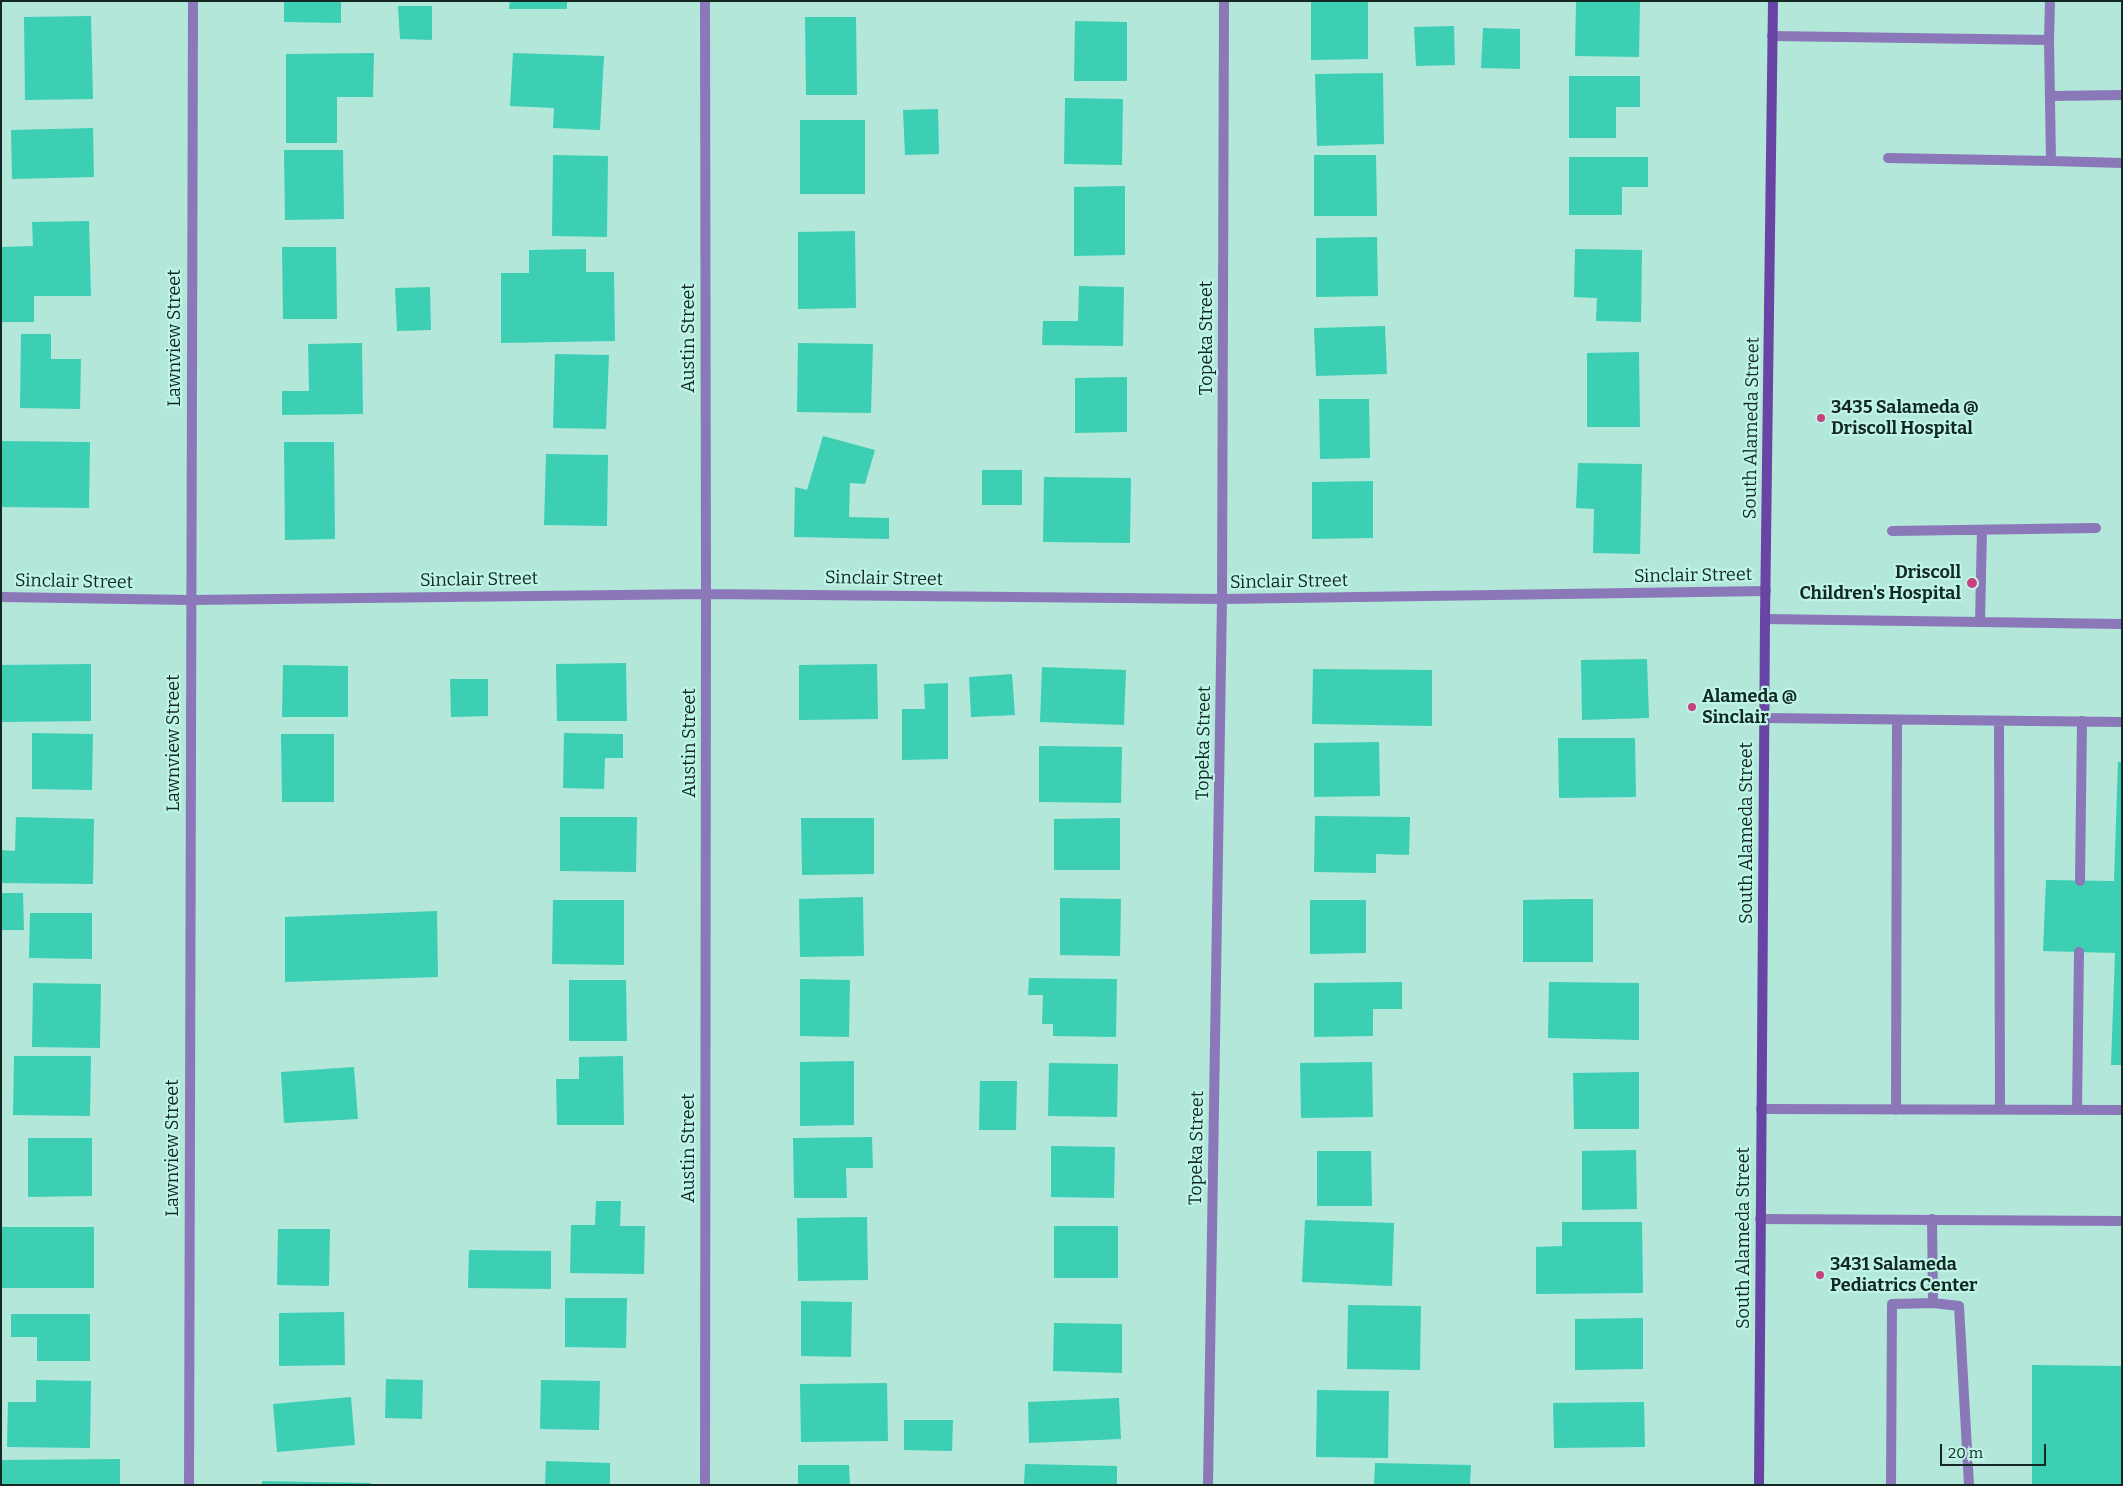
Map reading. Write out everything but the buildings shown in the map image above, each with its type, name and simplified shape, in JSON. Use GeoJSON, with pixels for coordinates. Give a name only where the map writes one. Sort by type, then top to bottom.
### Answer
{"type":"FeatureCollection","features":[{"type":"Feature","properties":{"kind":"main road","name":"South Alameda Street"},"geometry":{"type":"LineString","coordinates":[[1758,1485],[1765,619],[1773,1]]}},
{"type":"Feature","properties":{"kind":"street","name":"Lawnview Street"},"geometry":{"type":"LineString","coordinates":[[188,1485],[193,1]]}},
{"type":"Feature","properties":{"kind":"street","name":"Austin Street"},"geometry":{"type":"LineString","coordinates":[[705,1],[705,1485]]}},
{"type":"Feature","properties":{"kind":"street","name":"Topeka Street"},"geometry":{"type":"LineString","coordinates":[[1208,1485],[1222,599],[1224,1]]}},
{"type":"Feature","properties":{"kind":"street"},"geometry":{"type":"LineString","coordinates":[[2050,1],[2051,162]]}},
{"type":"Feature","properties":{"kind":"street"},"geometry":{"type":"LineString","coordinates":[[1772,36],[2049,40]]}},
{"type":"Feature","properties":{"kind":"street"},"geometry":{"type":"LineString","coordinates":[[2050,96],[2122,95]]}},
{"type":"Feature","properties":{"kind":"street"},"geometry":{"type":"LineString","coordinates":[[1888,158],[2122,163]]}},
{"type":"Feature","properties":{"kind":"street"},"geometry":{"type":"LineString","coordinates":[[1892,531],[2096,528]]}},
{"type":"Feature","properties":{"kind":"street"},"geometry":{"type":"LineString","coordinates":[[1980,622],[1982,530]]}},
{"type":"Feature","properties":{"kind":"street","name":"Sinclair Street"},"geometry":{"type":"LineString","coordinates":[[1,597],[190,600],[706,594],[1222,599],[1766,592]]}},
{"type":"Feature","properties":{"kind":"street"},"geometry":{"type":"LineString","coordinates":[[1765,619],[2122,624]]}},
{"type":"Feature","properties":{"kind":"street"},"geometry":{"type":"LineString","coordinates":[[1764,718],[2122,722]]}},
{"type":"Feature","properties":{"kind":"street"},"geometry":{"type":"LineString","coordinates":[[1896,1110],[1897,720]]}},
{"type":"Feature","properties":{"kind":"street"},"geometry":{"type":"LineString","coordinates":[[1999,721],[2000,1110]]}},
{"type":"Feature","properties":{"kind":"street"},"geometry":{"type":"LineString","coordinates":[[2080,881],[2082,722]]}},
{"type":"Feature","properties":{"kind":"street"},"geometry":{"type":"LineString","coordinates":[[2077,1110],[2079,952]]}},
{"type":"Feature","properties":{"kind":"street"},"geometry":{"type":"LineString","coordinates":[[1761,1109],[2122,1110]]}},
{"type":"Feature","properties":{"kind":"street"},"geometry":{"type":"LineString","coordinates":[[1760,1219],[2122,1221]]}},
{"type":"Feature","properties":{"kind":"street"},"geometry":{"type":"LineString","coordinates":[[1932,1219],[1933,1303]]}},
{"type":"Feature","properties":{"kind":"street"},"geometry":{"type":"LineString","coordinates":[[1891,1485],[1892,1304],[1933,1303],[1959,1306],[1968,1485]]}},
{"type":"Feature","properties":{"kind":"place","name":"3435 Salameda @ Driscoll Hospital"},"geometry":{"type":"Point","coordinates":[1821,418]}},
{"type":"Feature","properties":{"kind":"place","name":"Driscoll Children's Hospital"},"geometry":{"type":"Point","coordinates":[1972,583]}},
{"type":"Feature","properties":{"kind":"place","name":"Alameda @ Sinclair"},"geometry":{"type":"Point","coordinates":[1692,707]}},
{"type":"Feature","properties":{"kind":"place","name":"3431 Salameda Pediatrics Center"},"geometry":{"type":"Point","coordinates":[1820,1275]}}]}
